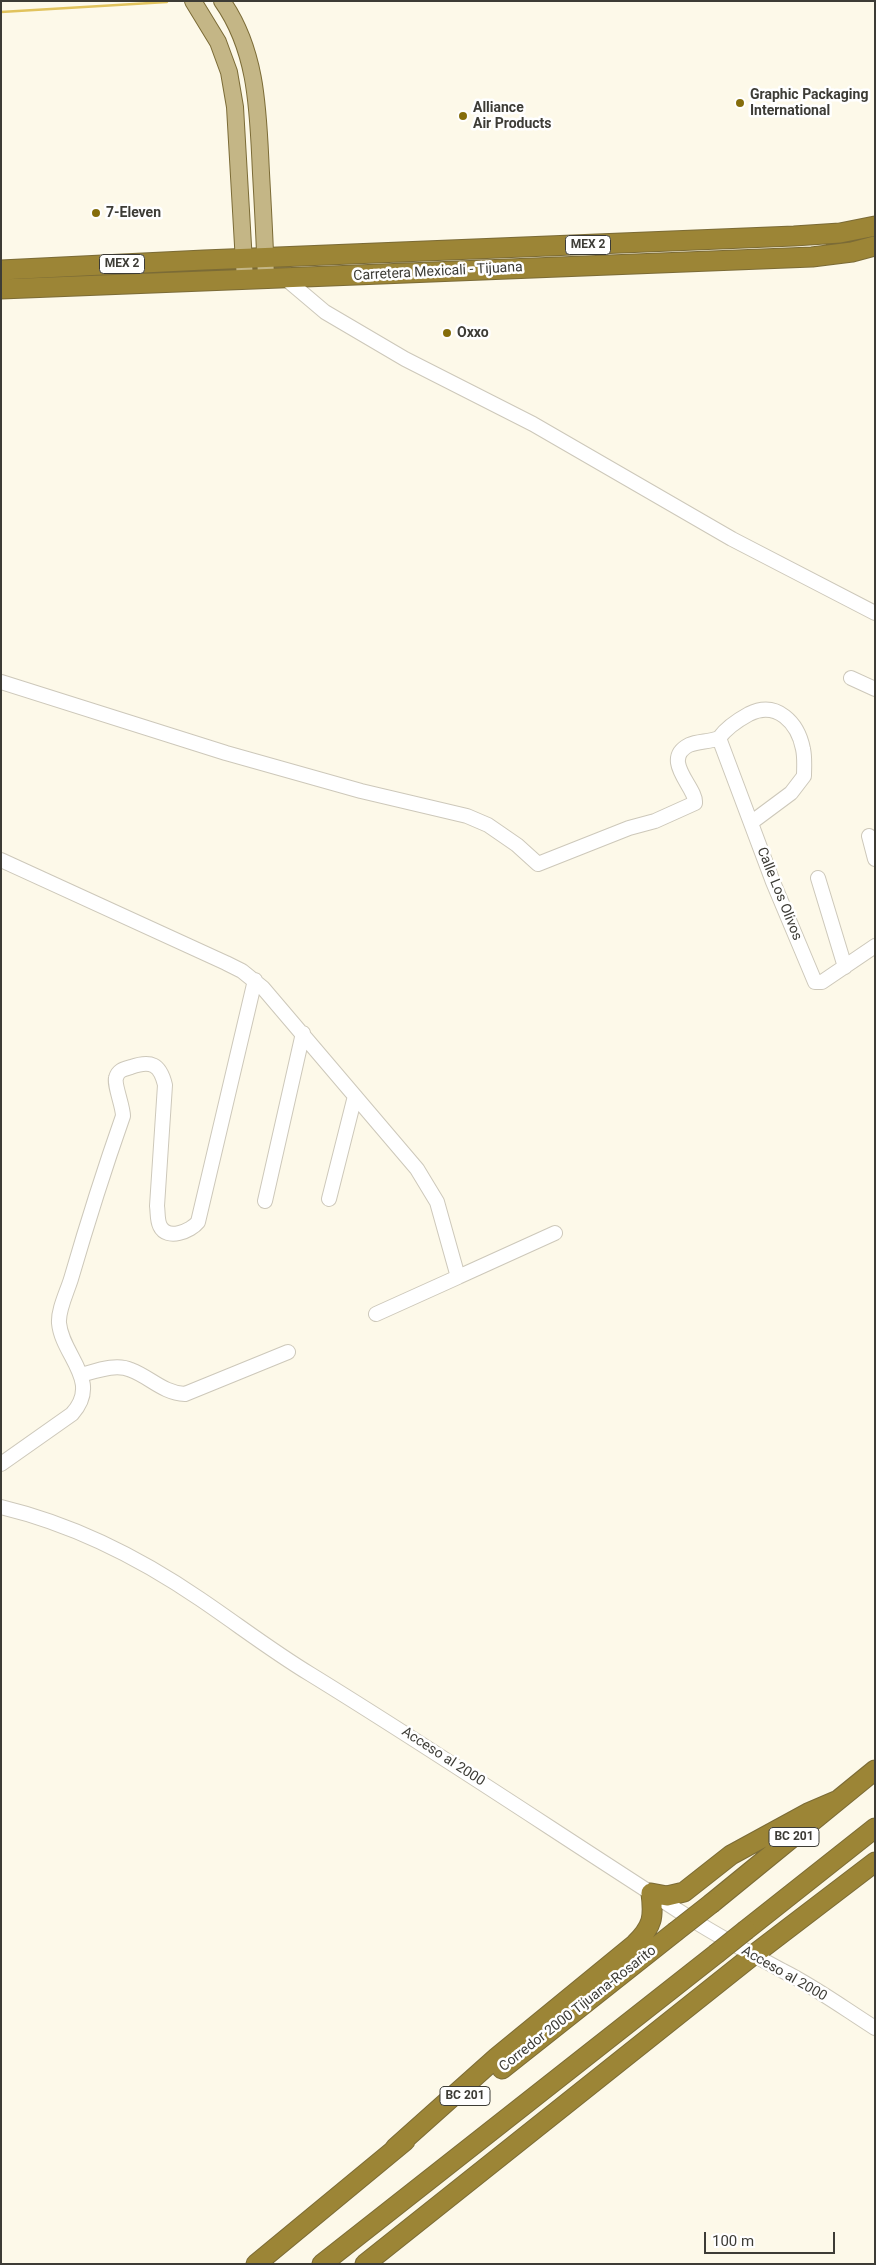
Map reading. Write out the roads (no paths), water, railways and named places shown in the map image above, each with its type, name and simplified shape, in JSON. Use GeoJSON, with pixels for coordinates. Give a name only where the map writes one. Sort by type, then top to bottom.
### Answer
{"type":"FeatureCollection","features":[{"type":"Feature","properties":{"kind":"highway","name":"Carretera Mexicali - Tijuana"},"geometry":{"type":"LineString","coordinates":[[1,270],[794,236],[840,233],[875,226]]}},
{"type":"Feature","properties":{"kind":"highway","name":"Carretera Mexicali - Tijuana"},"geometry":{"type":"LineString","coordinates":[[1,289],[812,257],[852,252],[875,246]]}},
{"type":"Feature","properties":{"kind":"highway","name":"Corredor 2000 Tijuana-Rosarito"},"geometry":{"type":"LineString","coordinates":[[256,2264],[395,2148],[530,2048],[875,1770]]}},
{"type":"Feature","properties":{"kind":"highway"},"geometry":{"type":"LineString","coordinates":[[395,2148],[497,2057],[640,1939],[652,1921],[651,1893],[667,1896],[684,1892],[731,1855],[792,1821],[836,1802]]}},
{"type":"Feature","properties":{"kind":"highway","name":"BC 201"},"geometry":{"type":"LineString","coordinates":[[322,2264],[388,2210],[494,2129],[875,1828]]}},
{"type":"Feature","properties":{"kind":"highway"},"geometry":{"type":"LineString","coordinates":[[368,2262],[752,1956],[875,1862]]}},
{"type":"Feature","properties":{"kind":"highway"},"geometry":{"type":"LineString","coordinates":[[494,2129],[529,2134]]}},
{"type":"Feature","properties":{"kind":"highway"},"geometry":{"type":"LineString","coordinates":[[368,2262],[388,2210]]}},
{"type":"Feature","properties":{"kind":"main road"},"geometry":{"type":"LineString","coordinates":[[193,1],[218,42],[229,72],[235,107],[245,280]]}},
{"type":"Feature","properties":{"kind":"main road"},"geometry":{"type":"LineString","coordinates":[[230,6],[249,56],[257,96],[266,280]]}},
{"type":"Feature","properties":{"kind":"street"},"geometry":{"type":"LineString","coordinates":[[286,279],[325,312],[406,359],[533,424],[732,539],[875,613]]}},
{"type":"Feature","properties":{"kind":"street"},"geometry":{"type":"LineString","coordinates":[[851,678],[875,689]]}},
{"type":"Feature","properties":{"kind":"street"},"geometry":{"type":"LineString","coordinates":[[1,682],[226,753],[361,791],[467,816],[488,825],[517,845],[538,864],[629,828],[655,821],[695,803],[696,798],[678,769],[679,759],[684,748],[692,744],[720,738],[725,729],[746,715],[758,709],[772,708],[792,722],[799,734],[803,750],[804,776],[791,793],[752,822]]}},
{"type":"Feature","properties":{"kind":"street","name":"Calle Los Olivos"},"geometry":{"type":"LineString","coordinates":[[720,738],[752,822],[772,882],[815,982],[822,982],[875,946]]}},
{"type":"Feature","properties":{"kind":"street"},"geometry":{"type":"LineString","coordinates":[[869,836],[875,859]]}},
{"type":"Feature","properties":{"kind":"street"},"geometry":{"type":"LineString","coordinates":[[1,860],[226,963],[255,980],[303,1034],[430,1188],[439,1211],[458,1277]]}},
{"type":"Feature","properties":{"kind":"street"},"geometry":{"type":"LineString","coordinates":[[818,878],[844,966]]}},
{"type":"Feature","properties":{"kind":"street"},"geometry":{"type":"LineString","coordinates":[[1,1464],[82,1403],[84,1391],[81,1374],[59,1322],[92,1205],[123,1116],[123,1107],[115,1081],[116,1076],[120,1071],[144,1062],[149,1062],[156,1066],[163,1075],[165,1085],[158,1206],[159,1225],[163,1231],[185,1232],[193,1228],[198,1222],[255,980]]}},
{"type":"Feature","properties":{"kind":"street"},"geometry":{"type":"LineString","coordinates":[[264,1200],[303,1034]]}},
{"type":"Feature","properties":{"kind":"street"},"geometry":{"type":"LineString","coordinates":[[329,1199],[355,1096]]}},
{"type":"Feature","properties":{"kind":"street"},"geometry":{"type":"LineString","coordinates":[[376,1314],[555,1234]]}},
{"type":"Feature","properties":{"kind":"street"},"geometry":{"type":"LineString","coordinates":[[81,1374],[108,1368],[130,1369],[172,1394],[185,1394],[288,1352]]}},
{"type":"Feature","properties":{"kind":"street","name":"Acceso al 2000"},"geometry":{"type":"LineString","coordinates":[[1,1506],[29,1513],[84,1533],[144,1565],[199,1598],[308,1673],[451,1761],[651,1893],[752,1956],[785,1972],[875,2028]]}},
{"type":"Feature","properties":{"kind":"waterway"},"geometry":{"type":"LineString","coordinates":[[1,12],[167,2]]}},
{"type":"Feature","properties":{"kind":"place","name":"Graphic Packaging International"},"geometry":{"type":"Point","coordinates":[740,103]}},
{"type":"Feature","properties":{"kind":"place","name":"Alliance Air Products"},"geometry":{"type":"Point","coordinates":[463,116]}},
{"type":"Feature","properties":{"kind":"place","name":"7-Eleven"},"geometry":{"type":"Point","coordinates":[96,213]}},
{"type":"Feature","properties":{"kind":"place","name":"Oxxo"},"geometry":{"type":"Point","coordinates":[447,333]}}]}
